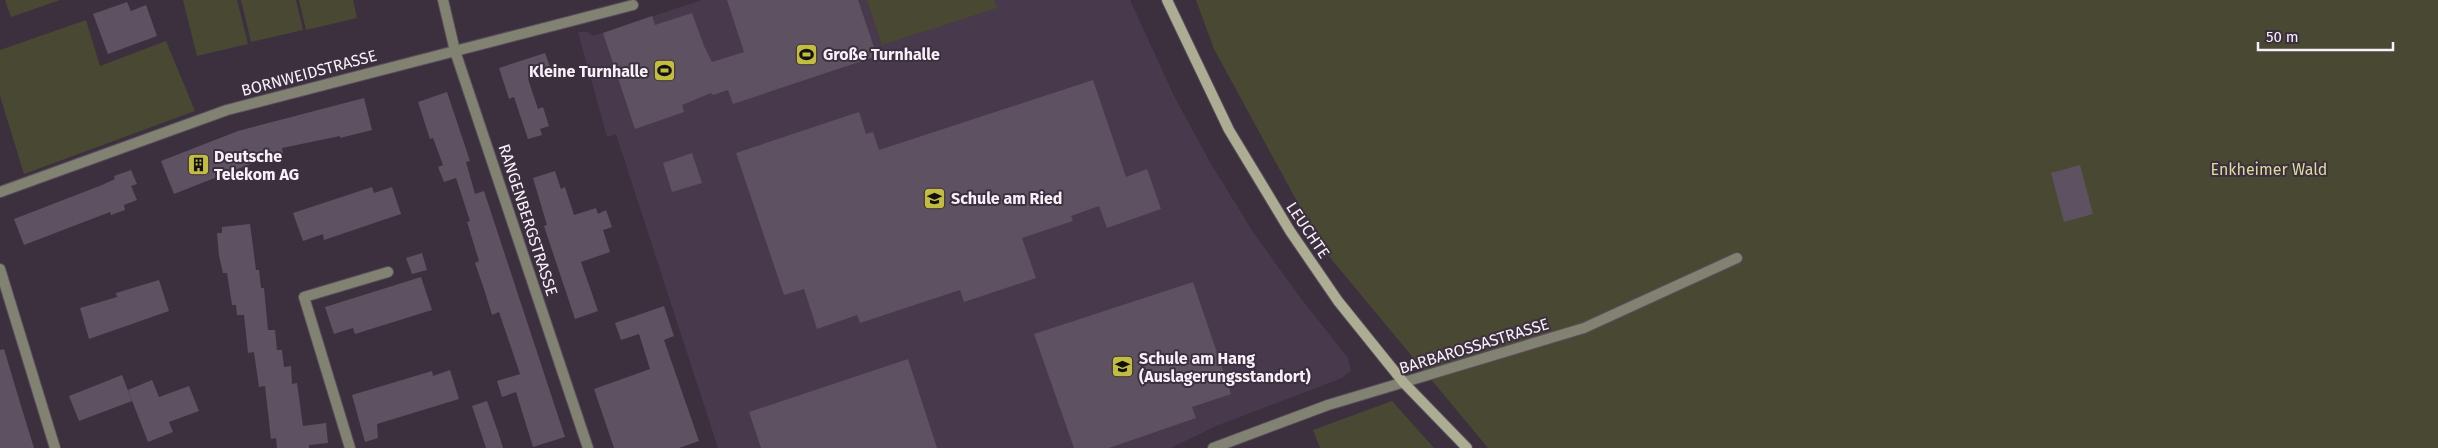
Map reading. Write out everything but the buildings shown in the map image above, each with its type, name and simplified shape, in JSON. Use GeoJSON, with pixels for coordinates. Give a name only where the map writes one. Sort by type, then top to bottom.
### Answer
{"type":"FeatureCollection","features":[{"type":"Feature","properties":{"kind":"street","name":"RANGENBERGSTRASSE"},"geometry":{"type":"LineString","coordinates":[[442,0],[455,50],[588,448]]}},
{"type":"Feature","properties":{"kind":"street","name":"LEUCHTE"},"geometry":{"type":"LineString","coordinates":[[1167,0],[1211,95],[1256,176],[1338,301],[1404,383],[1467,448]]}},
{"type":"Feature","properties":{"kind":"street","name":"BORNWEIDSTRASSE"},"geometry":{"type":"LineString","coordinates":[[0,192],[228,110],[633,5]]}},
{"type":"Feature","properties":{"kind":"street","name":"BARBAROSSASTRASSE"},"geometry":{"type":"LineString","coordinates":[[1213,448],[1328,405],[1584,328],[1737,258]]}},
{"type":"Feature","properties":{"kind":"street"},"geometry":{"type":"LineString","coordinates":[[0,269],[55,448]]}},
{"type":"Feature","properties":{"kind":"street"},"geometry":{"type":"LineString","coordinates":[[350,448],[304,297],[388,272]]}},
{"type":"Feature","properties":{"kind":"shaded area","name":"Schule am Ried"},"geometry":{"type":"Polygon","coordinates":[[[702,0],[1130,0],[1174,96],[1211,164],[1253,232],[1299,296],[1348,358],[1351,370],[1342,378],[1216,426],[1171,448],[718,448],[616,134],[607,137],[578,32],[587,32],[593,36],[702,0]]]}},
{"type":"Feature","properties":{"kind":"green space"},"geometry":{"type":"Polygon","coordinates":[[[5,0],[60,0],[11,17],[5,0]]]}},
{"type":"Feature","properties":{"kind":"green space"},"geometry":{"type":"Polygon","coordinates":[[[183,0],[237,0],[248,44],[197,56],[183,0]]]}},
{"type":"Feature","properties":{"kind":"green space"},"geometry":{"type":"Polygon","coordinates":[[[241,0],[296,0],[303,30],[251,42],[241,0]]]}},
{"type":"Feature","properties":{"kind":"green space"},"geometry":{"type":"Polygon","coordinates":[[[299,0],[353,0],[357,18],[306,30],[299,0]]]}},
{"type":"Feature","properties":{"kind":"green space"},"geometry":{"type":"Polygon","coordinates":[[[867,0],[994,0],[997,8],[882,45],[867,0]]]}},
{"type":"Feature","properties":{"kind":"green space","name":"Enkheimer Wald"},"geometry":{"type":"Polygon","coordinates":[[[1196,0],[2438,0],[2438,448],[1488,448],[1323,249],[1214,49],[1196,0]]]}},
{"type":"Feature","properties":{"kind":"green space"},"geometry":{"type":"Polygon","coordinates":[[[86,20],[100,66],[166,41],[195,111],[24,174],[0,96],[0,50],[86,20]]]}},
{"type":"Feature","properties":{"kind":"green space"},"geometry":{"type":"Polygon","coordinates":[[[1392,401],[1434,448],[1320,448],[1313,430],[1392,401]]]}},
{"type":"Feature","properties":{"kind":"place","name":"Große Turnhalle"},"geometry":{"type":"Point","coordinates":[807,54]}},
{"type":"Feature","properties":{"kind":"place","name":"Kleine Turnhalle"},"geometry":{"type":"Point","coordinates":[664,71]}},
{"type":"Feature","properties":{"kind":"place","name":"Deutsche Telekom AG"},"geometry":{"type":"Point","coordinates":[198,165]}},
{"type":"Feature","properties":{"kind":"place","name":"Schule am Ried"},"geometry":{"type":"Point","coordinates":[935,198]}},
{"type":"Feature","properties":{"kind":"place","name":"Schule am Hang (Auslagerungsstandort)"},"geometry":{"type":"Point","coordinates":[1123,367]}}]}
